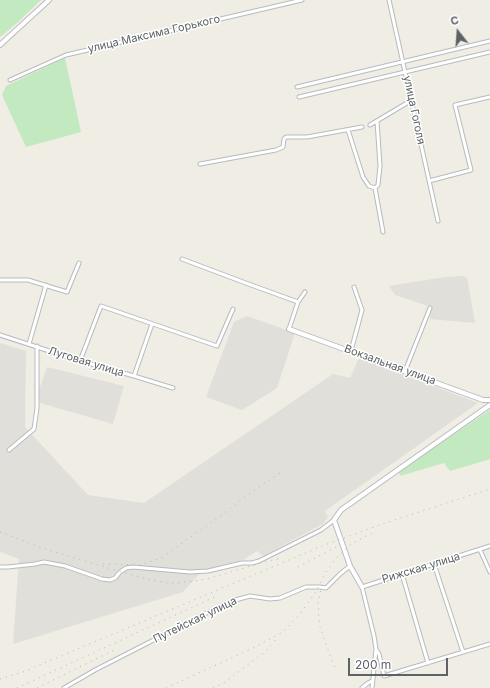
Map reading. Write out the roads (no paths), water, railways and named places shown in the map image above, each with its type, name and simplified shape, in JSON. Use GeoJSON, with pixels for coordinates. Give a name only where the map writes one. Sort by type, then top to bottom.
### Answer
{"type":"FeatureCollection","features":[{"type":"Feature","properties":{"kind":"street"},"geometry":{"type":"LineString","coordinates":[[0,45],[49,0]]}},
{"type":"Feature","properties":{"kind":"street","name":"улица Максима Горького"},"geometry":{"type":"LineString","coordinates":[[10,80],[66,55],[302,0]]}},
{"type":"Feature","properties":{"kind":"street","name":"улица Гоголя"},"geometry":{"type":"LineString","coordinates":[[389,0],[438,221]]}},
{"type":"Feature","properties":{"kind":"street"},"geometry":{"type":"LineString","coordinates":[[297,87],[490,42]]}},
{"type":"Feature","properties":{"kind":"street"},"geometry":{"type":"LineString","coordinates":[[299,97],[490,52]]}},
{"type":"Feature","properties":{"kind":"street"},"geometry":{"type":"LineString","coordinates":[[429,180],[471,170],[455,105],[490,97]]}},
{"type":"Feature","properties":{"kind":"street"},"geometry":{"type":"LineString","coordinates":[[370,125],[412,100]]}},
{"type":"Feature","properties":{"kind":"street"},"geometry":{"type":"LineString","coordinates":[[377,121],[380,166],[378,185],[375,188],[383,232]]}},
{"type":"Feature","properties":{"kind":"street"},"geometry":{"type":"LineString","coordinates":[[200,164],[276,150],[283,147],[284,139],[286,137],[307,137],[362,127]]}},
{"type":"Feature","properties":{"kind":"street"},"geometry":{"type":"LineString","coordinates":[[348,130],[362,177],[369,186],[375,188]]}},
{"type":"Feature","properties":{"kind":"street"},"geometry":{"type":"LineString","coordinates":[[182,259],[298,302]]}},
{"type":"Feature","properties":{"kind":"street"},"geometry":{"type":"LineString","coordinates":[[0,280],[28,280],[67,292],[79,263]]}},
{"type":"Feature","properties":{"kind":"street"},"geometry":{"type":"LineString","coordinates":[[29,344],[46,285]]}},
{"type":"Feature","properties":{"kind":"street"},"geometry":{"type":"LineString","coordinates":[[351,351],[362,310],[354,288]]}},
{"type":"Feature","properties":{"kind":"street"},"geometry":{"type":"LineString","coordinates":[[289,329],[298,302],[305,292]]}},
{"type":"Feature","properties":{"kind":"street"},"geometry":{"type":"LineString","coordinates":[[80,361],[101,306],[217,346],[233,309]]}},
{"type":"Feature","properties":{"kind":"street"},"geometry":{"type":"LineString","coordinates":[[405,371],[430,308]]}},
{"type":"Feature","properties":{"kind":"street"},"geometry":{"type":"LineString","coordinates":[[134,376],[152,324]]}},
{"type":"Feature","properties":{"kind":"street","name":"Вокзальная улица"},"geometry":{"type":"LineString","coordinates":[[289,329],[484,400],[490,400]]}},
{"type":"Feature","properties":{"kind":"street","name":"Луговая улица"},"geometry":{"type":"LineString","coordinates":[[0,335],[80,361],[173,388]]}},
{"type":"Feature","properties":{"kind":"street"},"geometry":{"type":"LineString","coordinates":[[8,450],[34,429],[37,408],[37,346]]}},
{"type":"Feature","properties":{"kind":"street"},"geometry":{"type":"LineString","coordinates":[[0,567],[44,562],[65,566],[102,579],[110,580],[115,578],[126,568],[133,567],[190,572],[208,571],[242,563],[259,561],[321,530],[334,520],[341,510],[490,404]]}},
{"type":"Feature","properties":{"kind":"street"},"geometry":{"type":"LineString","coordinates":[[334,520],[350,566],[362,587],[374,636],[376,649],[372,688]]}},
{"type":"Feature","properties":{"kind":"street","name":"Рижская улица"},"geometry":{"type":"LineString","coordinates":[[362,587],[490,546]]}},
{"type":"Feature","properties":{"kind":"street"},"geometry":{"type":"LineString","coordinates":[[480,550],[490,572]]}},
{"type":"Feature","properties":{"kind":"street"},"geometry":{"type":"LineString","coordinates":[[434,564],[463,652]]}},
{"type":"Feature","properties":{"kind":"street","name":"Путейская улица"},"geometry":{"type":"LineString","coordinates":[[64,688],[95,670],[228,602],[250,596],[270,599],[280,598],[306,587],[326,588],[350,566]]}},
{"type":"Feature","properties":{"kind":"street"},"geometry":{"type":"LineString","coordinates":[[402,574],[428,663]]}},
{"type":"Feature","properties":{"kind":"street"},"geometry":{"type":"LineString","coordinates":[[376,649],[379,654],[384,676],[490,644]]}},
{"type":"Feature","properties":{"kind":"street"},"geometry":{"type":"LineString","coordinates":[[362,688],[368,682],[372,681]]}},
{"type":"Feature","properties":{"kind":"railway"},"geometry":{"type":"LineString","coordinates":[[103,564],[140,565],[161,558],[250,493],[283,471]]}},
{"type":"Feature","properties":{"kind":"railway"},"geometry":{"type":"LineString","coordinates":[[0,679],[23,672],[322,546],[382,524],[490,489]]}},
{"type":"Feature","properties":{"kind":"railway"},"geometry":{"type":"LineString","coordinates":[[0,532],[45,549],[147,579],[167,583],[207,579],[281,558]]}},
{"type":"Feature","properties":{"kind":"railway"},"geometry":{"type":"LineString","coordinates":[[166,688],[255,647],[283,632],[300,614],[337,557],[351,544],[372,533]]}},
{"type":"Feature","properties":{"kind":"railway"},"geometry":{"type":"LineString","coordinates":[[298,567],[338,546]]}},
{"type":"Feature","properties":{"kind":"railway"},"geometry":{"type":"LineString","coordinates":[[322,585],[318,603],[320,627],[335,668]]}},
{"type":"Feature","properties":{"kind":"railway"},"geometry":{"type":"LineString","coordinates":[[17,688],[219,595]]}},
{"type":"Feature","properties":{"kind":"railway"},"geometry":{"type":"LineString","coordinates":[[213,688],[224,683],[266,651],[278,637]]}},
{"type":"Feature","properties":{"kind":"railway"},"geometry":{"type":"LineString","coordinates":[[37,688],[114,650]]}}]}
